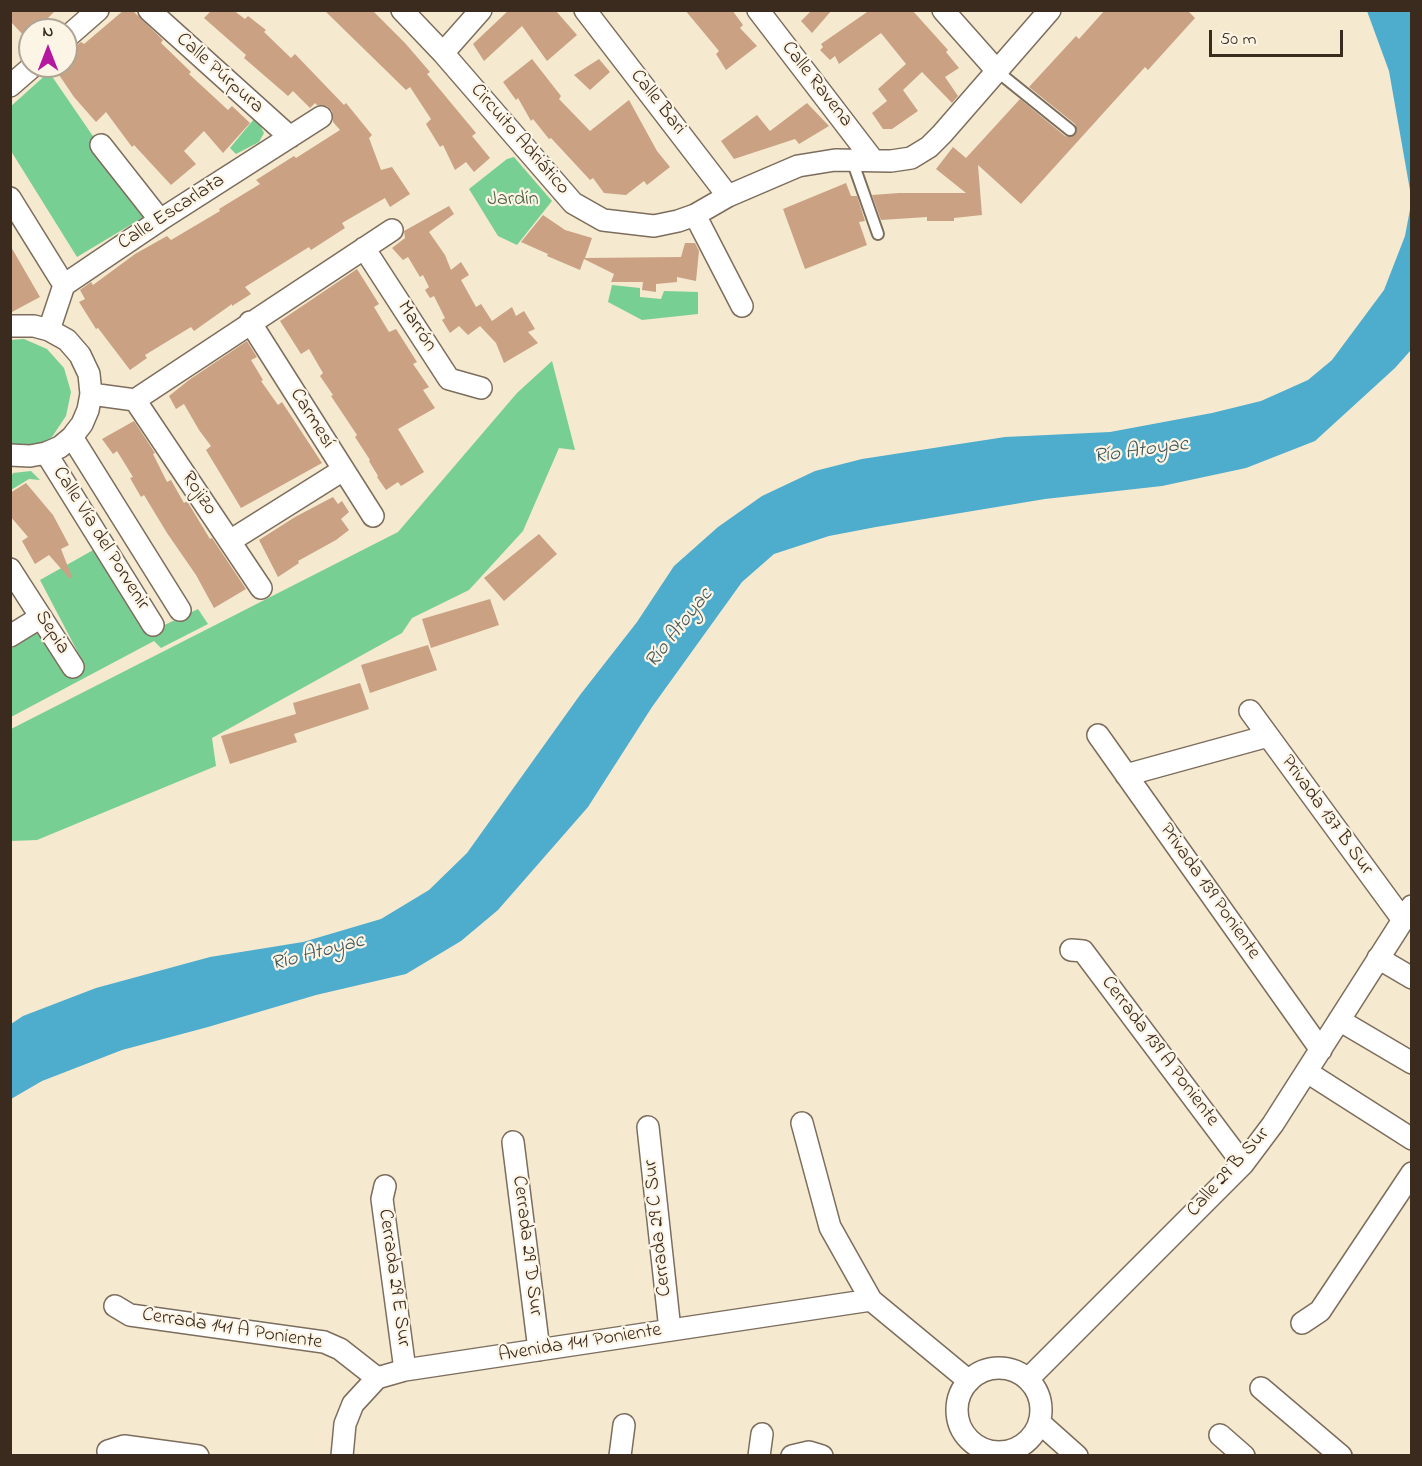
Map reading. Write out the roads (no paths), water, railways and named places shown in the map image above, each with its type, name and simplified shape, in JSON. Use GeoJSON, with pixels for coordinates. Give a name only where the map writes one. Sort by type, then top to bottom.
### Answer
{"type":"FeatureCollection","features":[{"type":"Feature","properties":{"kind":"street"},"geometry":{"type":"LineString","coordinates":[[78,28],[98,10]]}},
{"type":"Feature","properties":{"kind":"street","name":"Calle Púrpura"},"geometry":{"type":"LineString","coordinates":[[149,10],[290,137]]}},
{"type":"Feature","properties":{"kind":"street","name":"Circuito Adriático"},"geometry":{"type":"LineString","coordinates":[[402,10],[443,53],[573,203],[603,220],[654,226],[695,215],[728,196],[798,166],[836,160],[891,161],[911,158],[929,147],[998,72],[1050,10]]}},
{"type":"Feature","properties":{"kind":"street"},"geometry":{"type":"LineString","coordinates":[[443,53],[481,10]]}},
{"type":"Feature","properties":{"kind":"street","name":"Calle Bari"},"geometry":{"type":"LineString","coordinates":[[585,10],[728,196]]}},
{"type":"Feature","properties":{"kind":"street","name":"Calle Ravena"},"geometry":{"type":"LineString","coordinates":[[758,10],[863,160]]}},
{"type":"Feature","properties":{"kind":"street"},"geometry":{"type":"LineString","coordinates":[[943,10],[998,72]]}},
{"type":"Feature","properties":{"kind":"street","name":"Calle Escarlata"},"geometry":{"type":"LineString","coordinates":[[64,285],[160,220],[321,117]]}},
{"type":"Feature","properties":{"kind":"street"},"geometry":{"type":"LineString","coordinates":[[101,145],[160,220]]}},
{"type":"Feature","properties":{"kind":"street"},"geometry":{"type":"LineString","coordinates":[[10,198],[64,285],[49,330]]}},
{"type":"Feature","properties":{"kind":"street"},"geometry":{"type":"LineString","coordinates":[[695,215],[742,306]]}},
{"type":"Feature","properties":{"kind":"street"},"geometry":{"type":"LineString","coordinates":[[91,394],[135,400],[392,230]]}},
{"type":"Feature","properties":{"kind":"street","name":"Marrón"},"geometry":{"type":"LineString","coordinates":[[364,248],[449,379],[481,388]]}},
{"type":"Feature","properties":{"kind":"street","name":"Carmesí"},"geometry":{"type":"LineString","coordinates":[[250,322],[373,516]]}},
{"type":"Feature","properties":{"kind":"street"},"geometry":{"type":"LineString","coordinates":[[10,326],[34,326],[49,330],[67,340],[80,355],[88,374],[91,394],[85,417],[72,437],[60,447],[30,456],[10,455]]}},
{"type":"Feature","properties":{"kind":"street","name":"Rojizo"},"geometry":{"type":"LineString","coordinates":[[135,400],[261,588]]}},
{"type":"Feature","properties":{"kind":"street"},"geometry":{"type":"LineString","coordinates":[[72,437],[180,610]]}},
{"type":"Feature","properties":{"kind":"street","name":"Calle Vía del Porvenir"},"geometry":{"type":"LineString","coordinates":[[46,453],[153,625]]}},
{"type":"Feature","properties":{"kind":"street"},"geometry":{"type":"LineString","coordinates":[[230,542],[343,470]]}},
{"type":"Feature","properties":{"kind":"street","name":"Sepia"},"geometry":{"type":"LineString","coordinates":[[10,569],[73,667]]}},
{"type":"Feature","properties":{"kind":"street"},"geometry":{"type":"LineString","coordinates":[[10,636],[41,617]]}},
{"type":"Feature","properties":{"kind":"street","name":"Privada 137 B Sur"},"geometry":{"type":"LineString","coordinates":[[1250,711],[1407,913]]}},
{"type":"Feature","properties":{"kind":"street","name":"Privada 139 Poniente"},"geometry":{"type":"LineString","coordinates":[[1098,735],[1321,1050]]}},
{"type":"Feature","properties":{"kind":"street"},"geometry":{"type":"LineString","coordinates":[[1126,775],[1268,736]]}},
{"type":"Feature","properties":{"kind":"street","name":"Calle 29 B Sur"},"geometry":{"type":"LineString","coordinates":[[1028,1379],[1243,1164],[1307,1072],[1407,913]]}},
{"type":"Feature","properties":{"kind":"street","name":"Cerrada 139 A Poniente"},"geometry":{"type":"LineString","coordinates":[[1071,950],[1083,951],[1243,1164]]}},
{"type":"Feature","properties":{"kind":"street"},"geometry":{"type":"LineString","coordinates":[[1378,958],[1412,978]]}},
{"type":"Feature","properties":{"kind":"street"},"geometry":{"type":"LineString","coordinates":[[1339,1020],[1412,1063]]}},
{"type":"Feature","properties":{"kind":"street"},"geometry":{"type":"LineString","coordinates":[[1307,1072],[1412,1139]]}},
{"type":"Feature","properties":{"kind":"street"},"geometry":{"type":"LineString","coordinates":[[802,1123],[830,1227],[871,1300],[969,1381]]}},
{"type":"Feature","properties":{"kind":"street","name":"Cerrada 29 C Sur"},"geometry":{"type":"LineString","coordinates":[[648,1127],[670,1330]]}},
{"type":"Feature","properties":{"kind":"street","name":"Cerrada 29 D Sur"},"geometry":{"type":"LineString","coordinates":[[513,1142],[539,1350]]}},
{"type":"Feature","properties":{"kind":"street"},"geometry":{"type":"LineString","coordinates":[[1302,1323],[1320,1311],[1412,1173]]}},
{"type":"Feature","properties":{"kind":"street","name":"Cerrada 29 E Sur"},"geometry":{"type":"LineString","coordinates":[[385,1186],[382,1199],[405,1370]]}},
{"type":"Feature","properties":{"kind":"street","name":"Avenida 141 Poniente"},"geometry":{"type":"LineString","coordinates":[[377,1378],[405,1370],[871,1300]]}},
{"type":"Feature","properties":{"kind":"street","name":"Cerrada 141 A Poniente"},"geometry":{"type":"LineString","coordinates":[[115,1306],[130,1315],[324,1342],[340,1349],[377,1378]]}},
{"type":"Feature","properties":{"kind":"street"},"geometry":{"type":"LineString","coordinates":[[1005,1368],[1028,1379],[1038,1392],[1042,1407],[1032,1450],[989,1451],[968,1438],[961,1428],[958,1403],[969,1381],[979,1373],[1005,1368]]}},
{"type":"Feature","properties":{"kind":"street"},"geometry":{"type":"LineString","coordinates":[[342,1455],[345,1424],[353,1404],[377,1378]]}},
{"type":"Feature","properties":{"kind":"street"},"geometry":{"type":"LineString","coordinates":[[1261,1389],[1341,1455]]}},
{"type":"Feature","properties":{"kind":"street"},"geometry":{"type":"LineString","coordinates":[[1040,1423],[1077,1455]]}},
{"type":"Feature","properties":{"kind":"street"},"geometry":{"type":"LineString","coordinates":[[620,1455],[624,1425]]}},
{"type":"Feature","properties":{"kind":"street"},"geometry":{"type":"LineString","coordinates":[[759,1455],[762,1434]]}},
{"type":"Feature","properties":{"kind":"street"},"geometry":{"type":"LineString","coordinates":[[1220,1435],[1245,1455]]}},
{"type":"Feature","properties":{"kind":"street"},"geometry":{"type":"LineString","coordinates":[[108,1452],[124,1446],[198,1455]]}},
{"type":"Feature","properties":{"kind":"street"},"geometry":{"type":"LineString","coordinates":[[792,1455],[809,1452],[822,1455]]}},
{"type":"Feature","properties":{"kind":"lane"},"geometry":{"type":"LineString","coordinates":[[998,72],[1070,130]]}},
{"type":"Feature","properties":{"kind":"lane"},"geometry":{"type":"LineString","coordinates":[[863,160],[878,234]]}},
{"type":"Feature","properties":{"kind":"water"},"geometry":{"type":"Polygon","coordinates":[[[1367,11],[1411,11],[1411,196],[1389,71],[1367,11]]]}},
{"type":"Feature","properties":{"kind":"water","name":"Río Atoyac"},"geometry":{"type":"Polygon","coordinates":[[[1411,204],[1411,350],[1395,368],[1315,441],[1246,468],[1162,486],[1045,499],[876,527],[829,536],[774,554],[742,582],[652,707],[588,807],[498,910],[461,941],[406,974],[316,995],[122,1050],[42,1081],[11,1099],[11,1024],[23,1016],[96,988],[210,957],[303,942],[381,919],[429,890],[467,853],[580,695],[637,622],[674,566],[718,527],[762,496],[815,471],[862,459],[1005,437],[1110,432],[1212,413],[1261,401],[1308,380],[1332,360],[1384,290],[1405,236],[1411,204]]]}},
{"type":"Feature","properties":{"kind":"park label","name":"Jardín"},"geometry":{"type":"Point","coordinates":[513,201]}}]}
